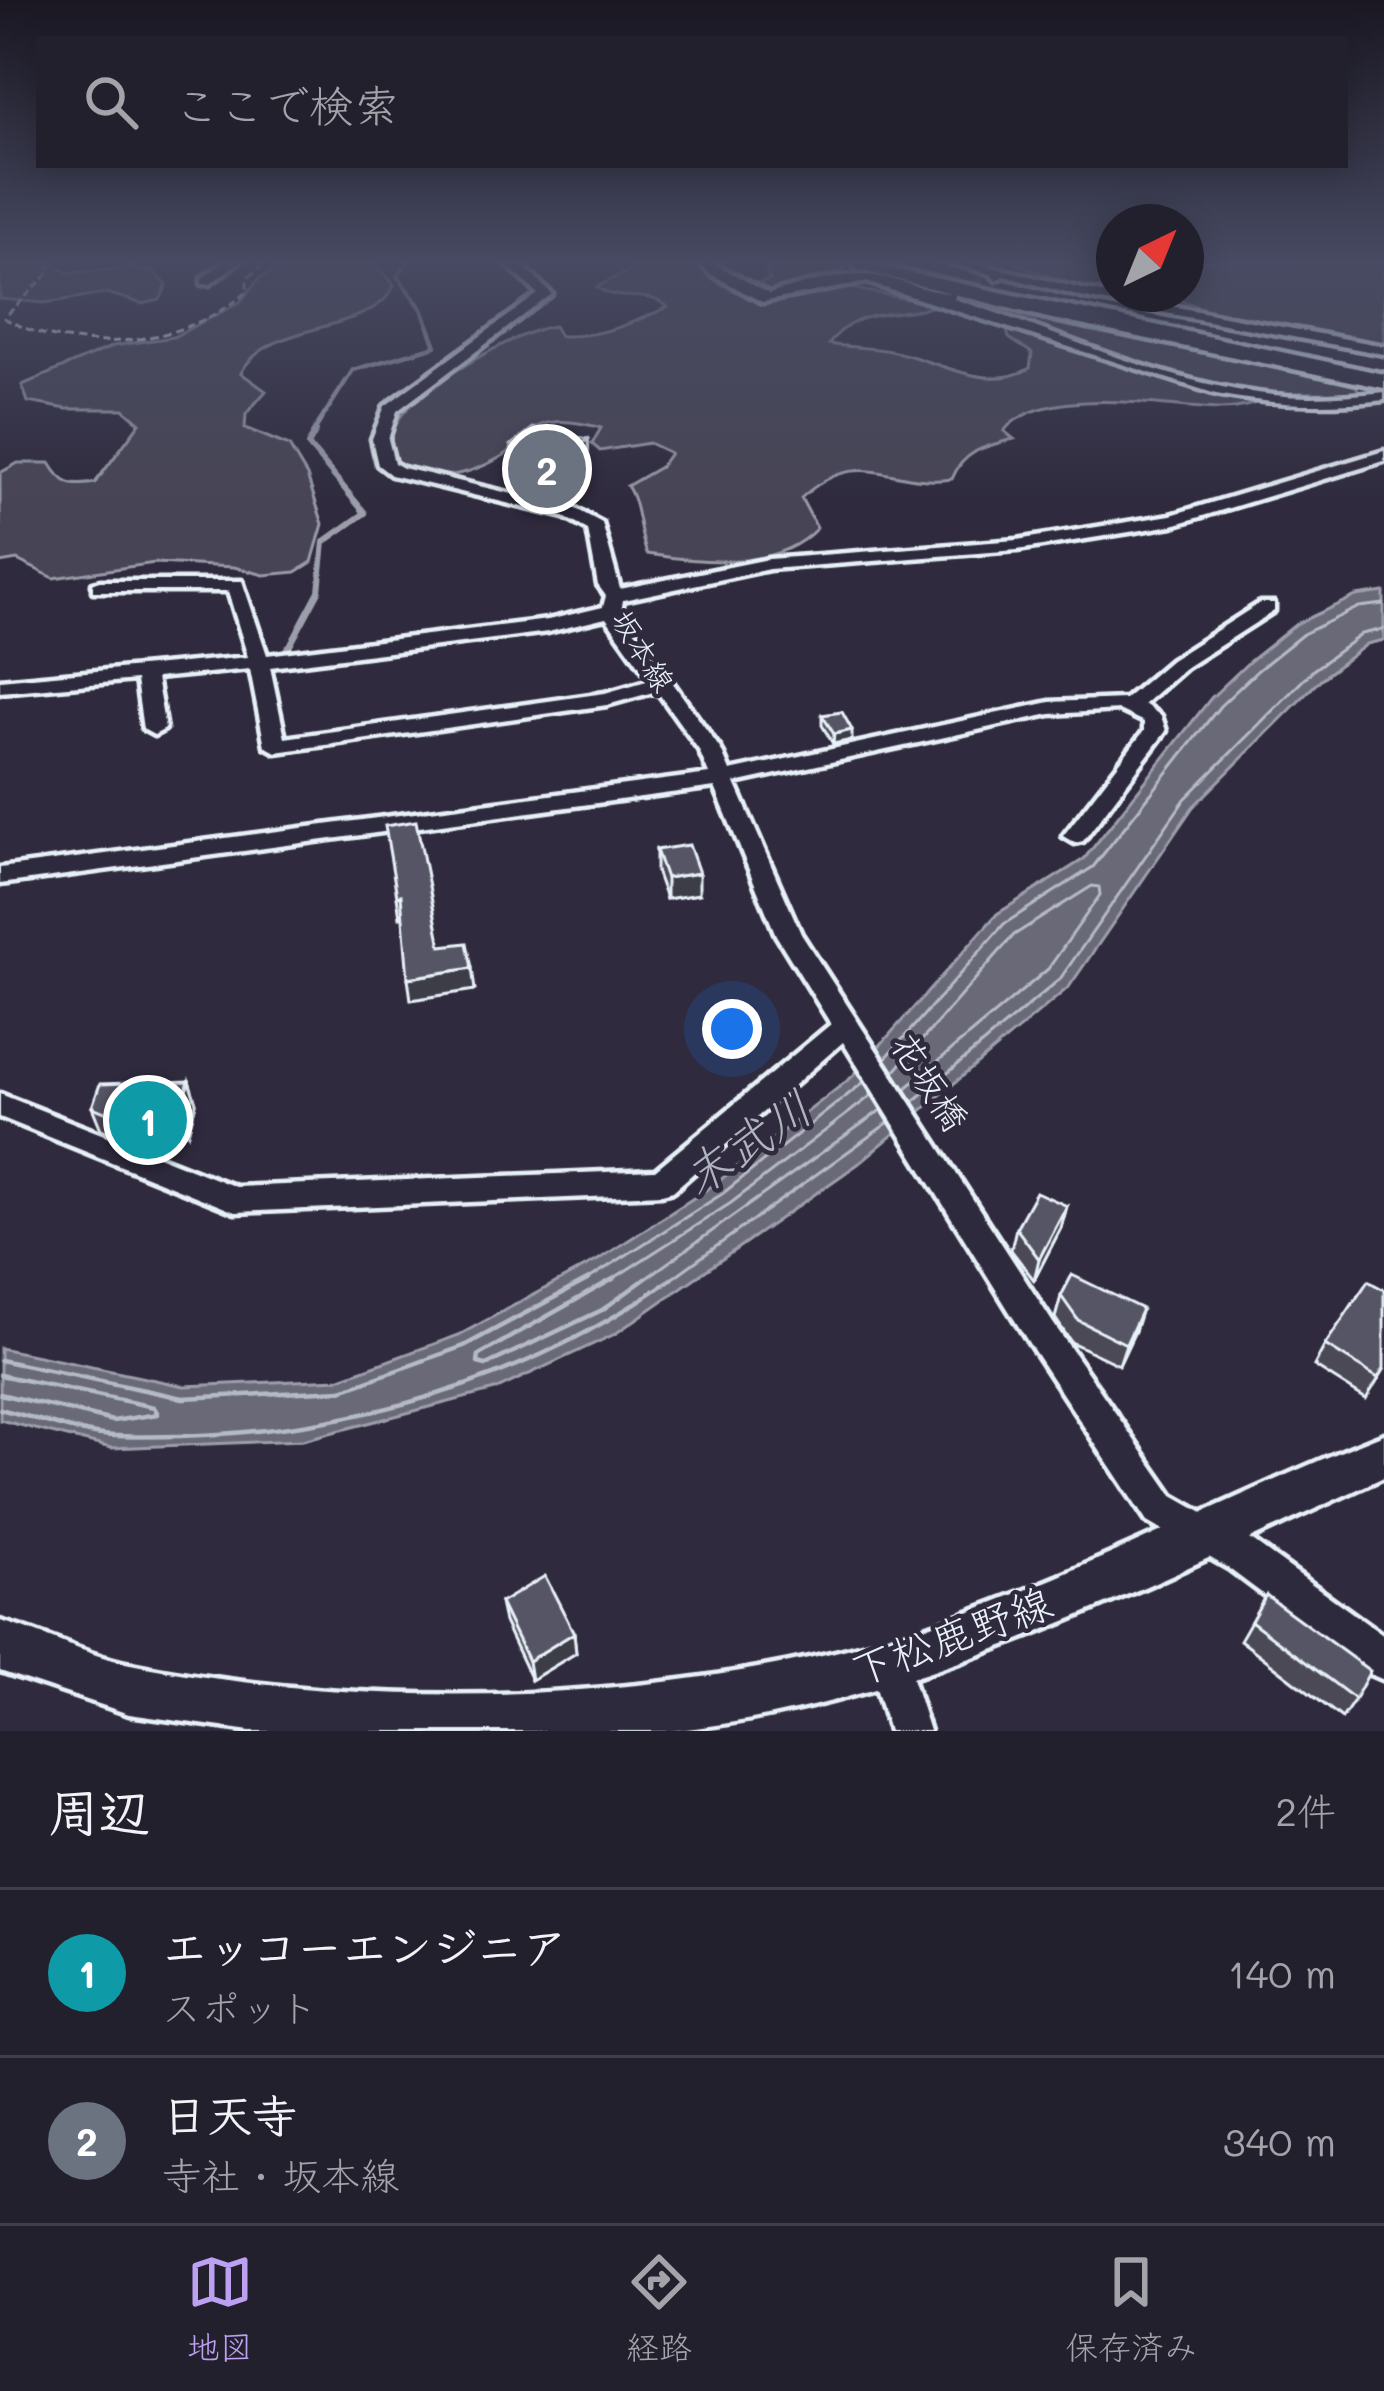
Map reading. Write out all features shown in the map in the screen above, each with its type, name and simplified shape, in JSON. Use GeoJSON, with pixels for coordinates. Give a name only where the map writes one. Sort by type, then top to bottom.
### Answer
{"type":"FeatureCollection","features":[{"type":"Feature","properties":{"kind":"highway"},"geometry":{"type":"LineString","coordinates":[[1192,342],[1384,381]]}},
{"type":"Feature","properties":{"kind":"highway"},"geometry":{"type":"LineString","coordinates":[[1300,342],[1384,354]]}},
{"type":"Feature","properties":{"kind":"main road","name":"下松鹿野線"},"geometry":{"type":"LineString","coordinates":[[0,1646],[126,1689],[278,1714],[554,1728],[635,1718],[889,1664],[999,1624],[1384,1455]]}},
{"type":"Feature","properties":{"kind":"street","name":"坂本線"},"geometry":{"type":"LineString","coordinates":[[480,342],[390,409],[381,457],[397,472],[586,518],[601,538],[613,603],[661,683],[710,750],[789,935],[853,1034]]}},
{"type":"Feature","properties":{"kind":"street"},"geometry":{"type":"LineString","coordinates":[[1084,342],[1253,396],[1332,405],[1384,395]]}},
{"type":"Feature","properties":{"kind":"street"},"geometry":{"type":"LineString","coordinates":[[1323,342],[1384,354]]}},
{"type":"Feature","properties":{"kind":"street"},"geometry":{"type":"LineString","coordinates":[[0,686],[548,626],[613,603],[769,564],[1017,545],[1173,520],[1384,456]]}},
{"type":"Feature","properties":{"kind":"street"},"geometry":{"type":"LineString","coordinates":[[100,586],[235,585],[277,746],[607,699],[661,683]]}},
{"type":"Feature","properties":{"kind":"street"},"geometry":{"type":"LineString","coordinates":[[1131,705],[1178,664],[1268,607]]}},
{"type":"Feature","properties":{"kind":"street"},"geometry":{"type":"LineString","coordinates":[[146,673],[154,729]]}},
{"type":"Feature","properties":{"kind":"street"},"geometry":{"type":"LineString","coordinates":[[0,876],[724,779],[1050,708],[1131,705],[1154,720],[1155,731],[1076,836]]}},
{"type":"Feature","properties":{"kind":"street"},"geometry":{"type":"LineString","coordinates":[[0,1105],[235,1200],[662,1183],[831,1036],[853,1034]]}},
{"type":"Feature","properties":{"kind":"street","name":"花坂橋"},"geometry":{"type":"LineString","coordinates":[[853,1034],[1041,1333],[1160,1509],[1203,1532]]}},
{"type":"Feature","properties":{"kind":"street"},"geometry":{"type":"LineString","coordinates":[[1203,1532],[1384,1660]]}},
{"type":"Feature","properties":{"kind":"street"},"geometry":{"type":"LineString","coordinates":[[889,1664],[909,1731]]}},
{"type":"Feature","properties":{"kind":"path"},"geometry":{"type":"LineString","coordinates":[[95,342],[133,342]]}},
{"type":"Feature","properties":{"kind":"shaded area"},"geometry":{"type":"Polygon","coordinates":[[[279,342],[255,356],[241,373],[266,391],[246,414],[245,428],[289,446],[307,476],[323,524],[312,562],[296,572],[264,575],[234,567],[155,563],[54,578],[17,560],[0,563],[0,473],[18,463],[50,463],[68,483],[95,483],[140,423],[124,409],[67,409],[28,402],[22,385],[113,346],[279,342]]]}},
{"type":"Feature","properties":{"kind":"shaded area"},"geometry":{"type":"Polygon","coordinates":[[[509,342],[831,342],[997,377],[1030,368],[1032,353],[1015,342],[1146,342],[1317,376],[1356,386],[1359,393],[1282,394],[1229,409],[1107,402],[1047,407],[1022,416],[1004,431],[1014,439],[969,456],[952,479],[859,471],[841,474],[801,498],[817,528],[800,542],[759,558],[691,560],[647,554],[627,486],[660,467],[670,453],[649,443],[600,451],[592,444],[601,428],[565,421],[544,424],[492,462],[447,476],[417,473],[390,456],[394,428],[409,406],[509,342]]]}},
{"type":"Feature","properties":{"kind":"water"},"geometry":{"type":"Polygon","coordinates":[[[1384,592],[1384,640],[1367,644],[1321,679],[1193,807],[1069,987],[858,1164],[615,1334],[495,1390],[303,1440],[111,1448],[0,1420],[0,1348],[184,1386],[338,1379],[459,1335],[598,1260],[715,1184],[852,1077],[997,914],[1084,859],[1211,698],[1250,661],[1296,624],[1356,596],[1384,592]]]}},
{"type":"Feature","properties":{"kind":"building"},"geometry":{"type":"Polygon","coordinates":[[[533,428],[588,439],[567,456],[511,445],[533,428]]]}},
{"type":"Feature","properties":{"kind":"building"},"geometry":{"type":"Polygon","coordinates":[[[842,712],[852,730],[834,734],[822,715],[842,712]]]}},
{"type":"Feature","properties":{"kind":"building"},"geometry":{"type":"Polygon","coordinates":[[[416,821],[441,946],[467,943],[472,968],[408,978],[401,895],[397,896],[385,826],[416,821]]]}},
{"type":"Feature","properties":{"kind":"building"},"geometry":{"type":"Polygon","coordinates":[[[689,845],[699,873],[666,878],[656,850],[689,845]]]}},
{"type":"Feature","properties":{"kind":"building"},"geometry":{"type":"Polygon","coordinates":[[[189,1081],[180,1111],[110,1114],[92,1107],[100,1084],[189,1081]]]}},
{"type":"Feature","properties":{"kind":"building"},"geometry":{"type":"Polygon","coordinates":[[[1036,1192],[1067,1206],[1039,1259],[1016,1228],[1036,1192]]]}},
{"type":"Feature","properties":{"kind":"building"},"geometry":{"type":"Polygon","coordinates":[[[1072,1275],[1142,1309],[1126,1344],[1078,1320],[1061,1296],[1072,1275]]]}},
{"type":"Feature","properties":{"kind":"building"},"geometry":{"type":"Polygon","coordinates":[[[1368,1281],[1384,1290],[1384,1368],[1378,1378],[1325,1345],[1368,1281]]]}},
{"type":"Feature","properties":{"kind":"building"},"geometry":{"type":"Polygon","coordinates":[[[545,1576],[574,1633],[528,1661],[500,1603],[545,1576]]]}},
{"type":"Feature","properties":{"kind":"building"},"geometry":{"type":"Polygon","coordinates":[[[1266,1595],[1370,1671],[1355,1699],[1251,1621],[1266,1595]]]}},
{"type":"Feature","properties":{"kind":"waterway"},"geometry":{"type":"LineString","coordinates":[[312,434],[353,370],[436,346],[434,342]]}},
{"type":"Feature","properties":{"kind":"waterway"},"geometry":{"type":"LineString","coordinates":[[287,651],[319,591],[324,542],[365,513],[308,445],[316,431]]}},
{"type":"Feature","properties":{"kind":"waterway"},"geometry":{"type":"LineString","coordinates":[[285,654],[288,648]]}},
{"type":"Feature","properties":{"kind":"place","name":"日天寺"},"geometry":{"type":"Point","coordinates":[547,469]}},
{"type":"Feature","properties":{"kind":"place","name":"エッコーエンジニア"},"geometry":{"type":"Point","coordinates":[148,1120]}},
{"type":"Feature","properties":{"kind":"water label","name":"末武川"},"geometry":{"type":"Point","coordinates":[746,1141]}}]}
